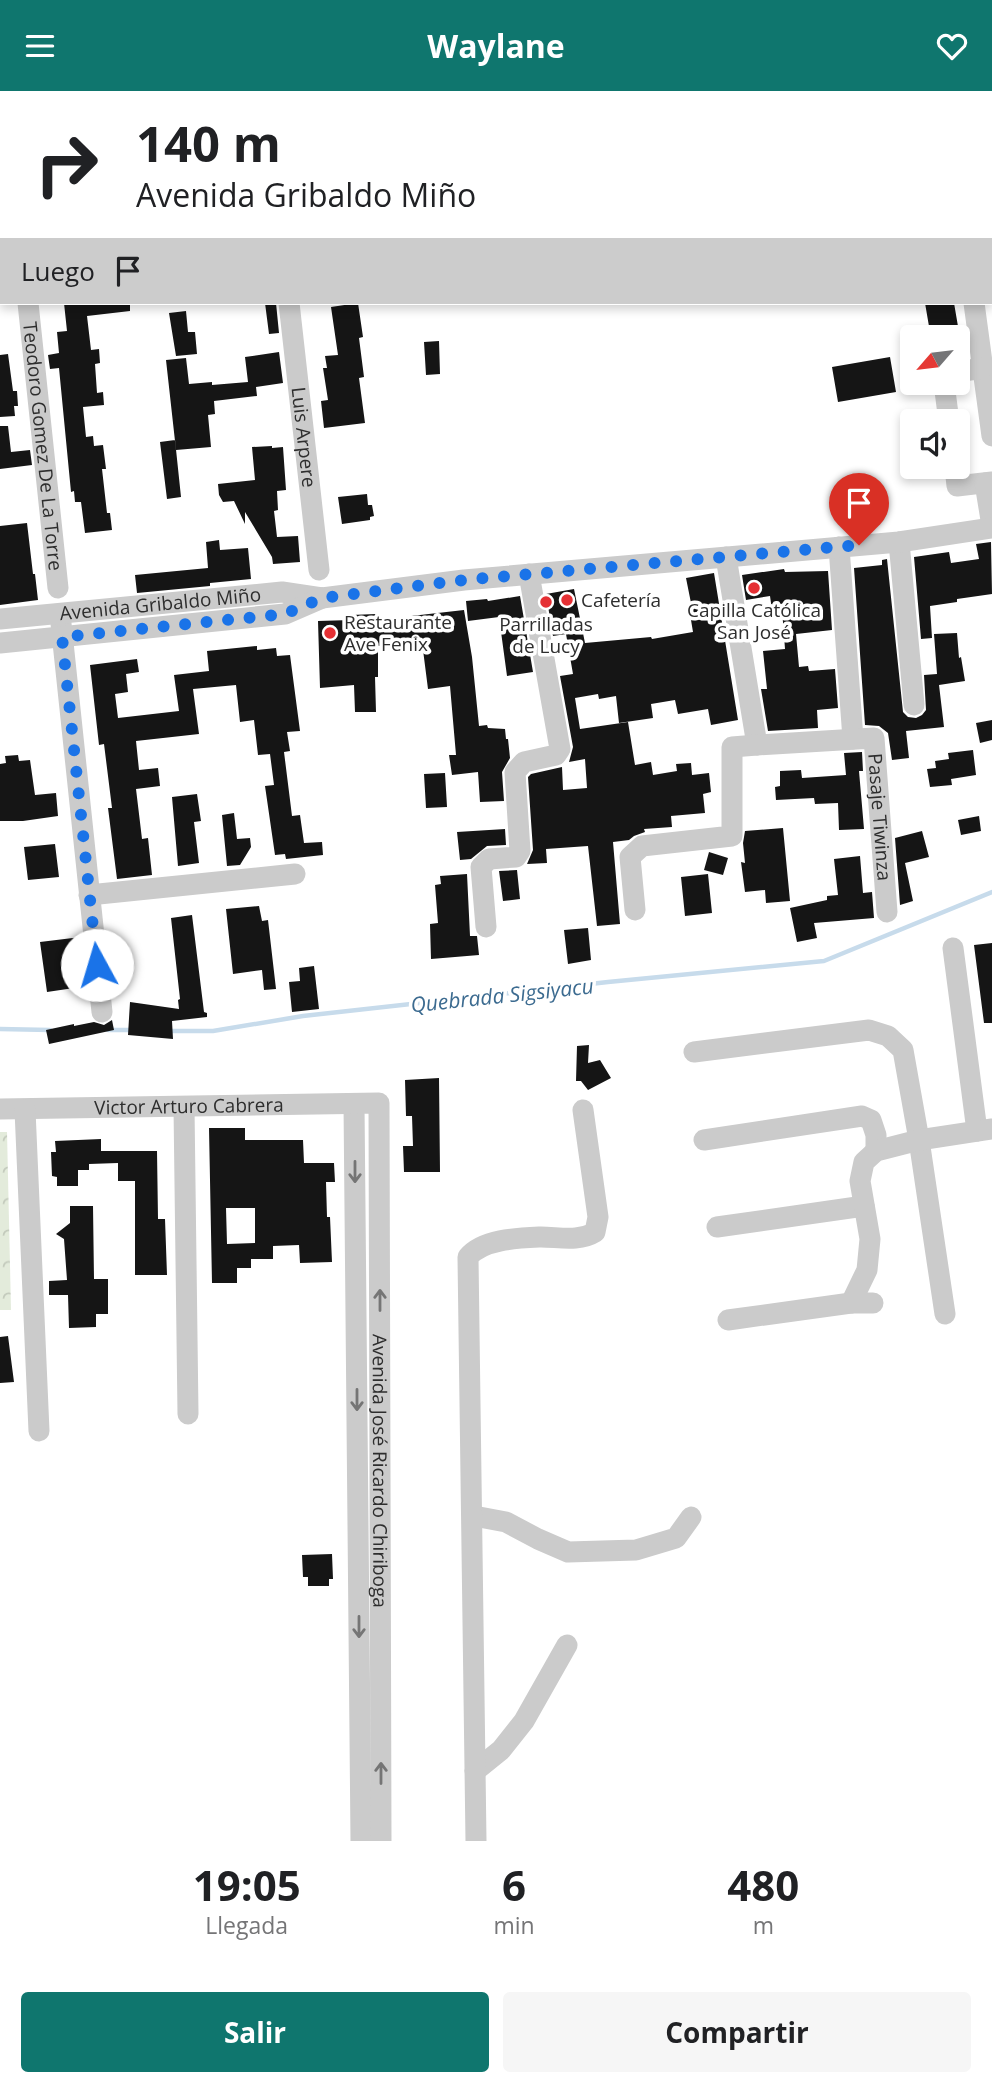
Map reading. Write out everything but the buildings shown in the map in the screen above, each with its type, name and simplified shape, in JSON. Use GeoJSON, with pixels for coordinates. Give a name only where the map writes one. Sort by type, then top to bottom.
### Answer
{"type":"FeatureCollection","features":[{"type":"Feature","properties":{"kind":"street","name":"Teodoro Gomez De La Torre"},"geometry":{"type":"LineString","coordinates":[[28,305],[58,588]]}},
{"type":"Feature","properties":{"kind":"street","name":"Luis Arpere"},"geometry":{"type":"LineString","coordinates":[[289,305],[319,570]]}},
{"type":"Feature","properties":{"kind":"street"},"geometry":{"type":"LineString","coordinates":[[974,305],[992,436]]}},
{"type":"Feature","properties":{"kind":"street"},"geometry":{"type":"LineString","coordinates":[[970,370],[983,368]]}},
{"type":"Feature","properties":{"kind":"street"},"geometry":{"type":"LineString","coordinates":[[956,479],[957,486],[988,482],[992,527]]}},
{"type":"Feature","properties":{"kind":"street","name":"Avenida Gribaldo Miño"},"geometry":{"type":"LineString","coordinates":[[0,619],[282,592],[322,598],[464,580],[899,542],[992,527]]}},
{"type":"Feature","properties":{"kind":"street"},"geometry":{"type":"LineString","coordinates":[[899,542],[914,705]]}},
{"type":"Feature","properties":{"kind":"street"},"geometry":{"type":"LineString","coordinates":[[839,547],[853,739]]}},
{"type":"Feature","properties":{"kind":"street"},"geometry":{"type":"LineString","coordinates":[[635,910],[630,857],[633,852],[642,846],[733,836],[732,747],[757,745],[726,557]]}},
{"type":"Feature","properties":{"kind":"street"},"geometry":{"type":"LineString","coordinates":[[486,927],[481,867],[489,859],[516,857],[520,851],[515,772],[524,762],[556,755],[560,749],[529,575]]}},
{"type":"Feature","properties":{"kind":"street","name":"Avenida Gribaldo Miño"},"geometry":{"type":"LineString","coordinates":[[0,643],[285,614],[322,598]]}},
{"type":"Feature","properties":{"kind":"street"},"geometry":{"type":"LineString","coordinates":[[60,614],[102,1012]]}},
{"type":"Feature","properties":{"kind":"street","name":"Pasaje Tiwinza"},"geometry":{"type":"LineString","coordinates":[[757,745],[874,738],[887,912]]}},
{"type":"Feature","properties":{"kind":"street"},"geometry":{"type":"LineString","coordinates":[[89,895],[295,874]]}},
{"type":"Feature","properties":{"kind":"street"},"geometry":{"type":"LineString","coordinates":[[852,1303],[867,1269],[870,1239],[860,1181],[864,1162],[876,1151],[919,1140],[985,1130],[953,948]]}},
{"type":"Feature","properties":{"kind":"street"},"geometry":{"type":"LineString","coordinates":[[694,1052],[869,1030],[888,1035],[903,1050],[945,1314]]}},
{"type":"Feature","properties":{"kind":"street","name":"Victor Arturo Cabrera"},"geometry":{"type":"LineString","coordinates":[[0,1109],[379,1103]]}},
{"type":"Feature","properties":{"kind":"street","name":"Avenida José Ricardo Chiriboga"},"geometry":{"type":"LineString","coordinates":[[379,1103],[381,1841]]}},
{"type":"Feature","properties":{"kind":"street","name":"Avenida José Ricardo Chiriboga"},"geometry":{"type":"LineString","coordinates":[[354,1104],[361,1841]]}},
{"type":"Feature","properties":{"kind":"street"},"geometry":{"type":"LineString","coordinates":[[184,1107],[188,1414]]}},
{"type":"Feature","properties":{"kind":"street"},"geometry":{"type":"LineString","coordinates":[[25,1110],[39,1431]]}},
{"type":"Feature","properties":{"kind":"street"},"geometry":{"type":"LineString","coordinates":[[477,1841],[468,1257],[475,1249],[488,1243],[538,1237],[580,1238],[595,1232],[598,1217],[583,1110]]}},
{"type":"Feature","properties":{"kind":"street"},"geometry":{"type":"LineString","coordinates":[[704,1140],[862,1116],[871,1120],[876,1135],[876,1151]]}},
{"type":"Feature","properties":{"kind":"street"},"geometry":{"type":"LineString","coordinates":[[717,1227],[864,1206]]}},
{"type":"Feature","properties":{"kind":"street"},"geometry":{"type":"LineString","coordinates":[[729,1320],[852,1303],[873,1303]]}},
{"type":"Feature","properties":{"kind":"street"},"geometry":{"type":"LineString","coordinates":[[358,1474],[380,1473]]}},
{"type":"Feature","properties":{"kind":"street"},"geometry":{"type":"LineString","coordinates":[[474,1516],[506,1522],[568,1552],[636,1551],[676,1538],[691,1517]]}},
{"type":"Feature","properties":{"kind":"street"},"geometry":{"type":"LineString","coordinates":[[475,1771],[501,1750],[524,1721],[567,1645]]}},
{"type":"Feature","properties":{"kind":"street"},"geometry":{"type":"LineString","coordinates":[[359,1690],[381,1688]]}},
{"type":"Feature","properties":{"kind":"green space"},"geometry":{"type":"Polygon","coordinates":[[[0,1132],[7,1132],[11,1310],[0,1310],[0,1132]]]}},
{"type":"Feature","properties":{"kind":"waterway","name":"Quebrada Sigsiyacu"},"geometry":{"type":"LineString","coordinates":[[167,1031],[213,1031],[303,1016],[824,961],[992,892]]}},
{"type":"Feature","properties":{"kind":"waterway","name":"Quebrada Sigsiyacu"},"geometry":{"type":"LineString","coordinates":[[0,1029],[50,1030]]}},
{"type":"Feature","properties":{"kind":"waterway","name":"Quebrada Sigsiyacu"},"geometry":{"type":"LineString","coordinates":[[108,1030],[134,1030]]}},
{"type":"Feature","properties":{"kind":"place","name":"Capilla Católica San José"},"geometry":{"type":"Point","coordinates":[754,588]}},
{"type":"Feature","properties":{"kind":"place","name":"Cafetería"},"geometry":{"type":"Point","coordinates":[567,600]}},
{"type":"Feature","properties":{"kind":"place","name":"Parrilladas de Lucy"},"geometry":{"type":"Point","coordinates":[546,602]}},
{"type":"Feature","properties":{"kind":"place","name":"Restaurante Ave Fenix"},"geometry":{"type":"Point","coordinates":[330,633]}},
{"type":"Feature","properties":{"kind":"route"},"geometry":{"type":"LineString","coordinates":[[97,965],[62,637],[285,614],[322,598],[464,580],[859,545]]}}]}
